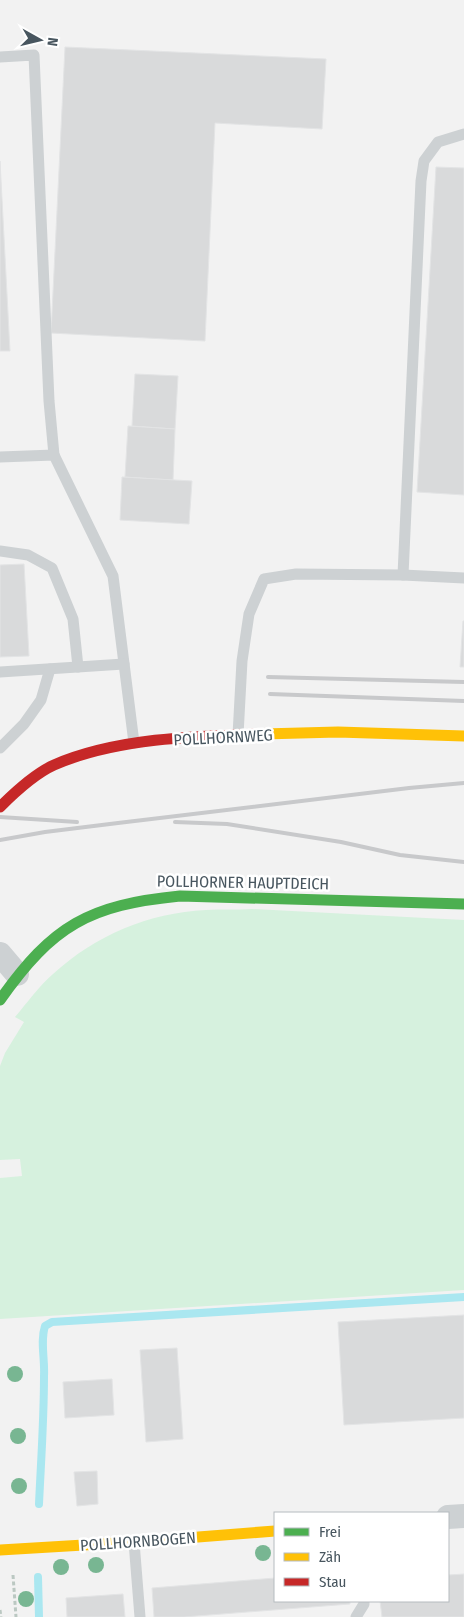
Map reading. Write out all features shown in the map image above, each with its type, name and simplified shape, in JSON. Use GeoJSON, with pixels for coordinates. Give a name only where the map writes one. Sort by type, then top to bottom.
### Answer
{"type":"FeatureCollection","features":[{"type":"Feature","properties":{"kind":"street","name":"POLLHORNWEG"},"geometry":{"type":"LineString","coordinates":[[0,807],[17,790],[52,766],[76,757],[134,743],[238,735],[338,732],[464,736]]}},
{"type":"Feature","properties":{"kind":"street","name":"POLLHORNER HAUPTDEICH"},"geometry":{"type":"LineString","coordinates":[[17,974],[40,948],[72,923],[100,911],[139,899],[180,896],[464,904]]}},
{"type":"Feature","properties":{"kind":"street"},"geometry":{"type":"LineString","coordinates":[[0,954],[17,974],[0,1000]]}},
{"type":"Feature","properties":{"kind":"street"},"geometry":{"type":"LineString","coordinates":[[449,1518],[464,1516]]}},
{"type":"Feature","properties":{"kind":"street","name":"POLLHORNBOGEN"},"geometry":{"type":"LineString","coordinates":[[5,1549],[134,1542],[274,1530]]}},
{"type":"Feature","properties":{"kind":"lane"},"geometry":{"type":"LineString","coordinates":[[0,57],[34,55],[48,401],[54,455],[113,576],[134,743]]}},
{"type":"Feature","properties":{"kind":"lane"},"geometry":{"type":"LineString","coordinates":[[402,575],[422,171],[424,161],[438,142],[464,134]]}},
{"type":"Feature","properties":{"kind":"lane"},"geometry":{"type":"LineString","coordinates":[[0,457],[54,455]]}},
{"type":"Feature","properties":{"kind":"lane"},"geometry":{"type":"LineString","coordinates":[[0,551],[28,555],[52,568],[73,619],[78,667]]}},
{"type":"Feature","properties":{"kind":"lane"},"geometry":{"type":"LineString","coordinates":[[238,735],[242,661],[248,614],[264,579],[296,574],[402,575],[464,578]]}},
{"type":"Feature","properties":{"kind":"lane"},"geometry":{"type":"LineString","coordinates":[[0,672],[124,664]]}},
{"type":"Feature","properties":{"kind":"lane"},"geometry":{"type":"LineString","coordinates":[[0,748],[24,724],[41,700],[50,669]]}},
{"type":"Feature","properties":{"kind":"lane"},"geometry":{"type":"LineString","coordinates":[[134,1542],[140,1617]]}},
{"type":"Feature","properties":{"kind":"lane"},"geometry":{"type":"LineString","coordinates":[[356,1617],[364,1602]]}},
{"type":"Feature","properties":{"kind":"path"},"geometry":{"type":"LineString","coordinates":[[5,1549],[16,1617]]}},
{"type":"Feature","properties":{"kind":"path"},"geometry":{"type":"LineString","coordinates":[[0,1610],[1,1617]]}},
{"type":"Feature","properties":{"kind":"green space"},"geometry":{"type":"Polygon","coordinates":[[[252,909],[464,920],[464,1290],[0,1319],[0,1178],[22,1176],[20,1159],[0,1160],[0,1066],[5,1053],[24,1022],[15,1017],[43,984],[70,960],[105,937],[124,928],[143,921],[185,912],[252,909]]]}},
{"type":"Feature","properties":{"kind":"building"},"geometry":{"type":"Polygon","coordinates":[[[65,47],[326,59],[322,129],[215,123],[205,341],[51,333],[65,47]]]}},
{"type":"Feature","properties":{"kind":"building"},"geometry":{"type":"Polygon","coordinates":[[[0,161],[10,351],[0,351],[0,161]]]}},
{"type":"Feature","properties":{"kind":"building"},"geometry":{"type":"Polygon","coordinates":[[[436,167],[464,168],[464,495],[417,492],[436,167]]]}},
{"type":"Feature","properties":{"kind":"building"},"geometry":{"type":"Polygon","coordinates":[[[135,374],[178,376],[175,429],[132,426],[135,374]]]}},
{"type":"Feature","properties":{"kind":"building"},"geometry":{"type":"Polygon","coordinates":[[[128,426],[175,429],[173,480],[125,477],[128,426]]]}},
{"type":"Feature","properties":{"kind":"building"},"geometry":{"type":"Polygon","coordinates":[[[122,477],[192,481],[189,524],[120,520],[122,477]]]}},
{"type":"Feature","properties":{"kind":"building"},"geometry":{"type":"Polygon","coordinates":[[[24,564],[29,656],[0,657],[0,565],[24,564]]]}},
{"type":"Feature","properties":{"kind":"building"},"geometry":{"type":"Polygon","coordinates":[[[463,621],[464,667],[460,667],[463,621]]]}},
{"type":"Feature","properties":{"kind":"building"},"geometry":{"type":"Polygon","coordinates":[[[464,1315],[464,1418],[344,1425],[338,1322],[464,1315]]]}},
{"type":"Feature","properties":{"kind":"building"},"geometry":{"type":"Polygon","coordinates":[[[177,1348],[183,1439],[146,1442],[140,1350],[177,1348]]]}},
{"type":"Feature","properties":{"kind":"building"},"geometry":{"type":"Polygon","coordinates":[[[112,1379],[114,1415],[65,1418],[63,1382],[112,1379]]]}},
{"type":"Feature","properties":{"kind":"building"},"geometry":{"type":"Polygon","coordinates":[[[97,1471],[98,1504],[77,1506],[74,1472],[97,1471]]]}},
{"type":"Feature","properties":{"kind":"building"},"geometry":{"type":"Polygon","coordinates":[[[464,1574],[464,1617],[382,1617],[380,1602],[449,1602],[449,1575],[464,1574]]]}},
{"type":"Feature","properties":{"kind":"building"},"geometry":{"type":"Polygon","coordinates":[[[274,1578],[274,1602],[350,1602],[350,1604],[184,1617],[154,1617],[152,1588],[274,1578]]]}},
{"type":"Feature","properties":{"kind":"building"},"geometry":{"type":"Polygon","coordinates":[[[123,1594],[125,1617],[67,1617],[66,1598],[123,1594]]]}},
{"type":"Feature","properties":{"kind":"waterway"},"geometry":{"type":"LineString","coordinates":[[39,1504],[44,1408],[43,1338],[45,1326],[52,1322],[464,1297]]}},
{"type":"Feature","properties":{"kind":"waterway"},"geometry":{"type":"LineString","coordinates":[[38,1577],[39,1617]]}},
{"type":"Feature","properties":{"kind":"railway"},"geometry":{"type":"LineString","coordinates":[[268,677],[464,682]]}},
{"type":"Feature","properties":{"kind":"railway"},"geometry":{"type":"LineString","coordinates":[[270,694],[464,701]]}},
{"type":"Feature","properties":{"kind":"railway"},"geometry":{"type":"LineString","coordinates":[[0,840],[45,832],[118,823],[464,783]]}},
{"type":"Feature","properties":{"kind":"railway"},"geometry":{"type":"LineString","coordinates":[[0,817],[77,822]]}},
{"type":"Feature","properties":{"kind":"railway"},"geometry":{"type":"LineString","coordinates":[[175,822],[227,824],[341,842],[400,855],[464,862]]}},
{"type":"Feature","properties":{"kind":"traffic: fast"},"geometry":{"type":"LineString","coordinates":[[0,1000],[19,974],[38,953],[76,923],[97,913],[148,900],[180,896],[464,904]]}},
{"type":"Feature","properties":{"kind":"traffic: slow"},"geometry":{"type":"LineString","coordinates":[[263,734],[338,732],[464,736]]}},
{"type":"Feature","properties":{"kind":"traffic: slow"},"geometry":{"type":"LineString","coordinates":[[0,1550],[274,1531]]}},
{"type":"Feature","properties":{"kind":"traffic: jam"},"geometry":{"type":"LineString","coordinates":[[0,807],[18,789],[39,773],[54,765],[103,749],[157,740],[263,734]]}}]}
